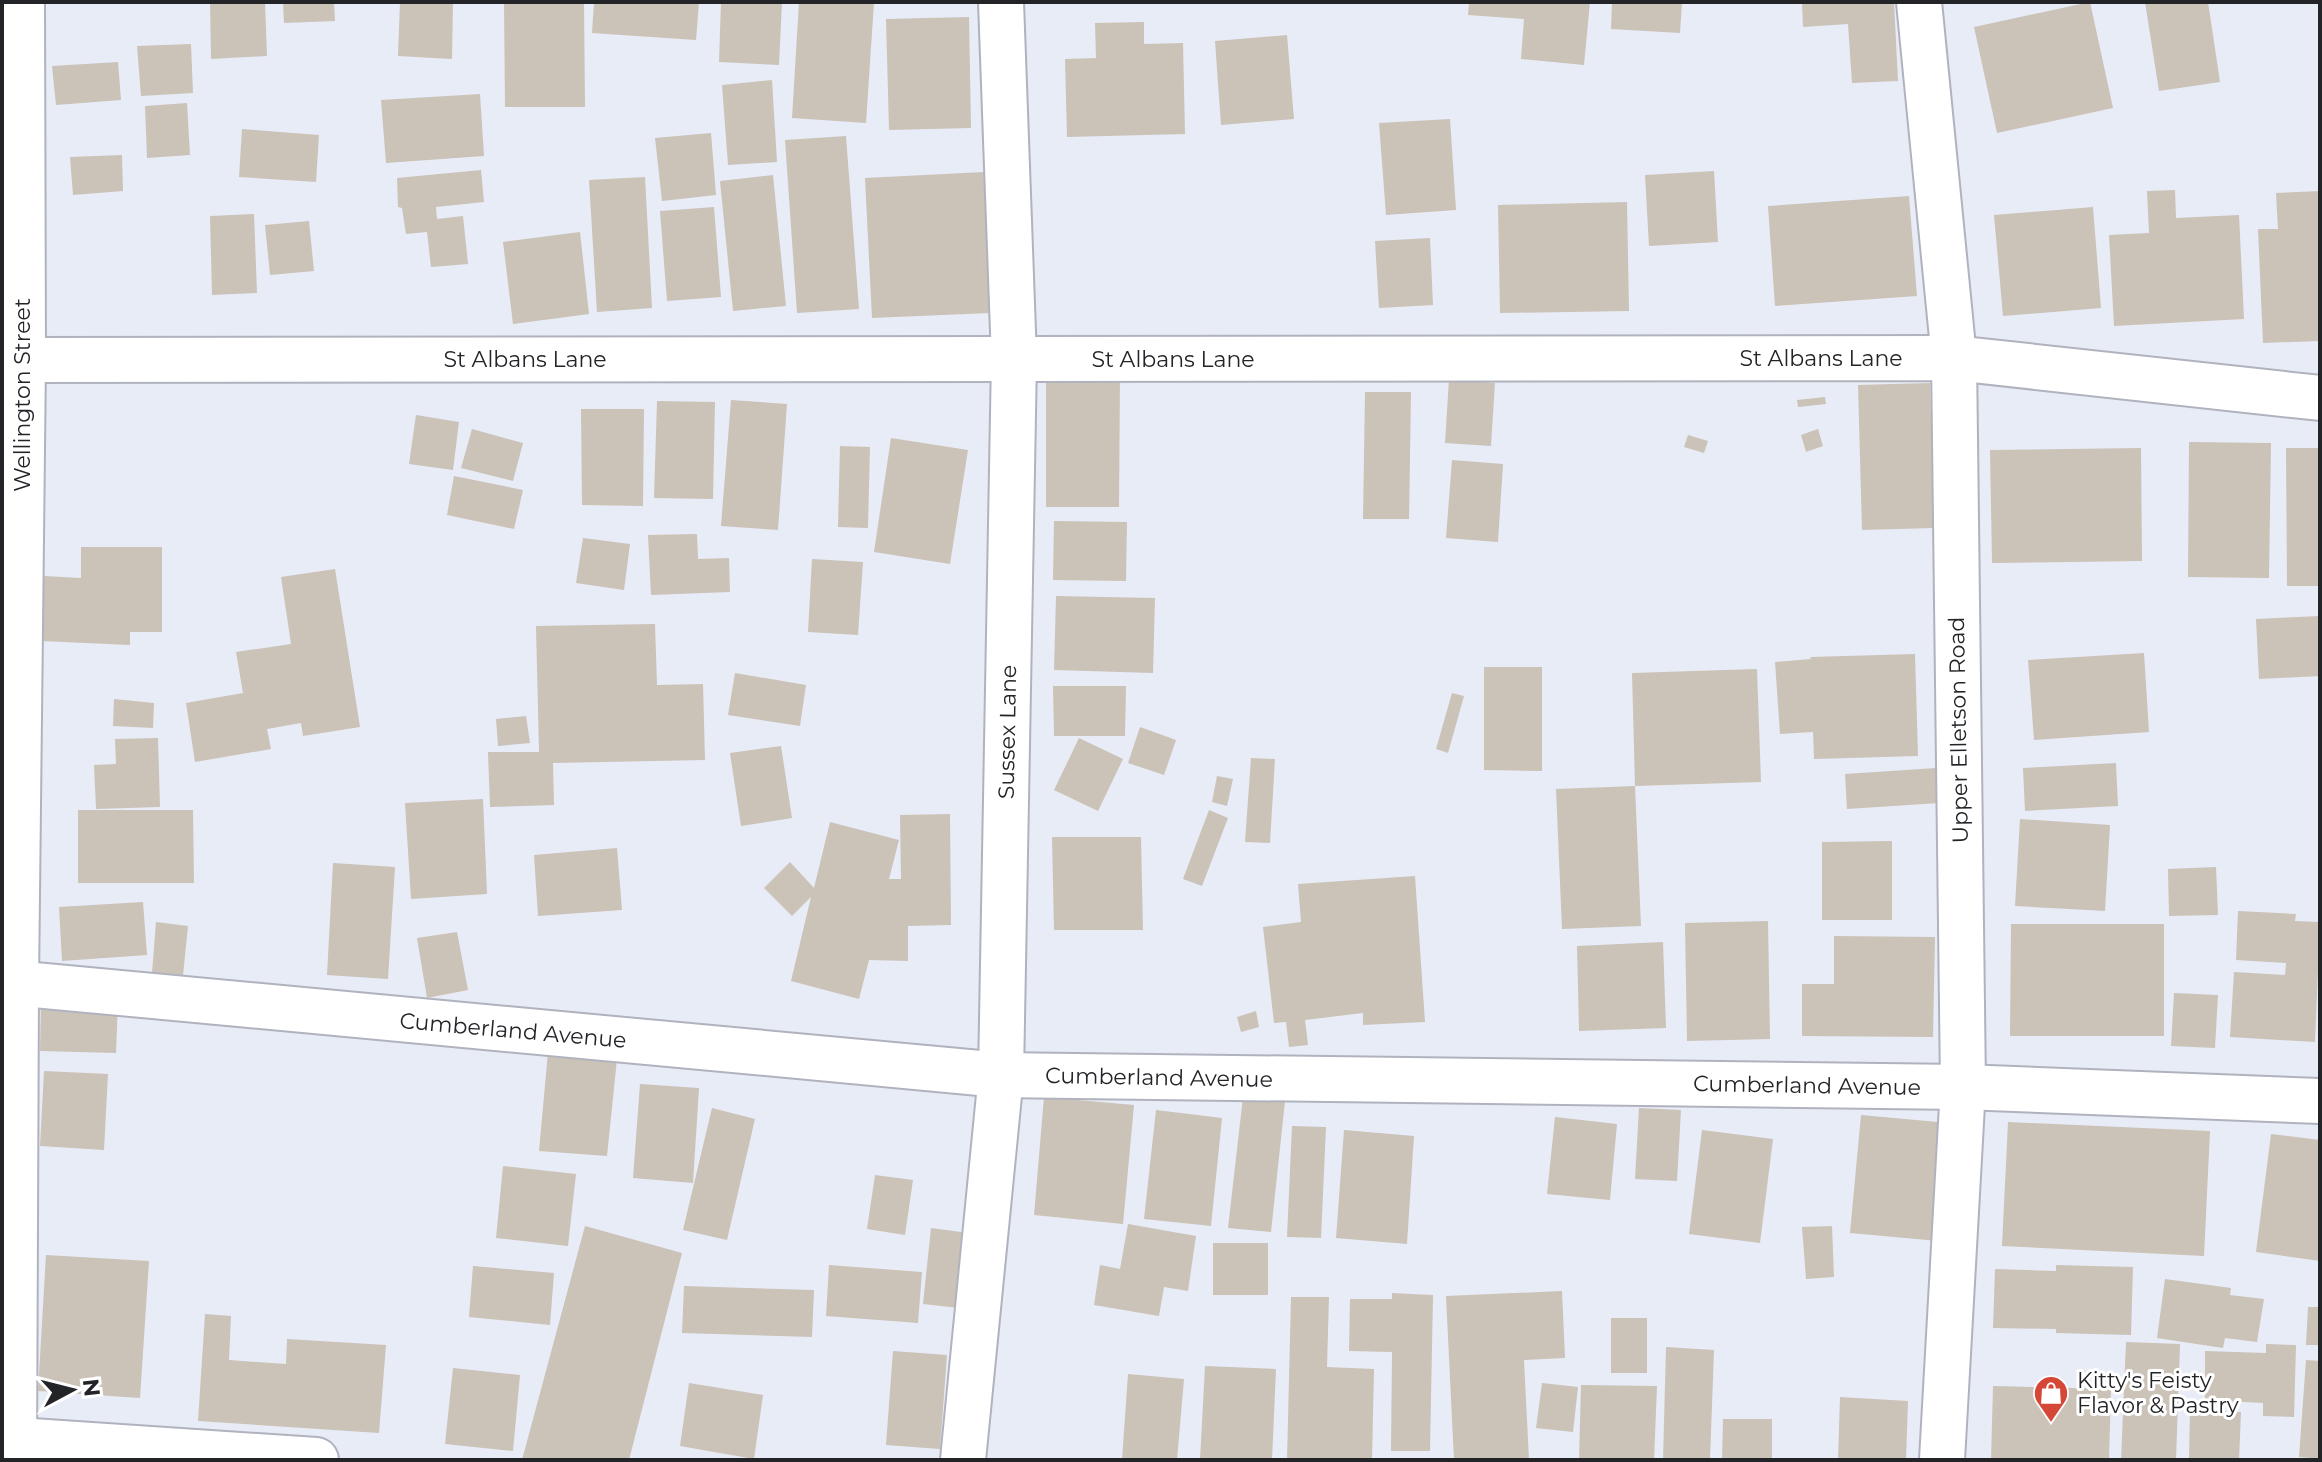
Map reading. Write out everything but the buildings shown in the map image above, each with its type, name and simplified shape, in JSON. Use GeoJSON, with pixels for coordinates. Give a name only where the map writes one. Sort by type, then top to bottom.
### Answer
{"type":"FeatureCollection","features":[{"type":"Feature","properties":{"kind":"street","name":"Wellington Street"},"geometry":{"type":"LineString","coordinates":[[10,1447],[9,983],[23,360],[22,2]]}},
{"type":"Feature","properties":{"kind":"street","name":"Sussex Lane"},"geometry":{"type":"LineString","coordinates":[[963,1460],[1001,1075],[1014,359],[1001,2]]}},
{"type":"Feature","properties":{"kind":"street","name":"Upper Elletson Road"},"geometry":{"type":"LineString","coordinates":[[1919,2],[1954,358],[1963,1087],[1942,1460]]}},
{"type":"Feature","properties":{"kind":"street","name":"St Albans Lane"},"geometry":{"type":"LineString","coordinates":[[23,360],[1954,358],[2320,398]]}},
{"type":"Feature","properties":{"kind":"street","name":"Cumberland Avenue"},"geometry":{"type":"LineString","coordinates":[[9,983],[1001,1075],[1963,1087],[2320,1101]]}},
{"type":"Feature","properties":{"kind":"street"},"geometry":{"type":"LineString","coordinates":[[10,1447],[316,1460]]}},
{"type":"Feature","properties":{"kind":"place","name":"Kitty's Feisty Flavor & Pastry"},"geometry":{"type":"Point","coordinates":[2051,1424]}}]}
